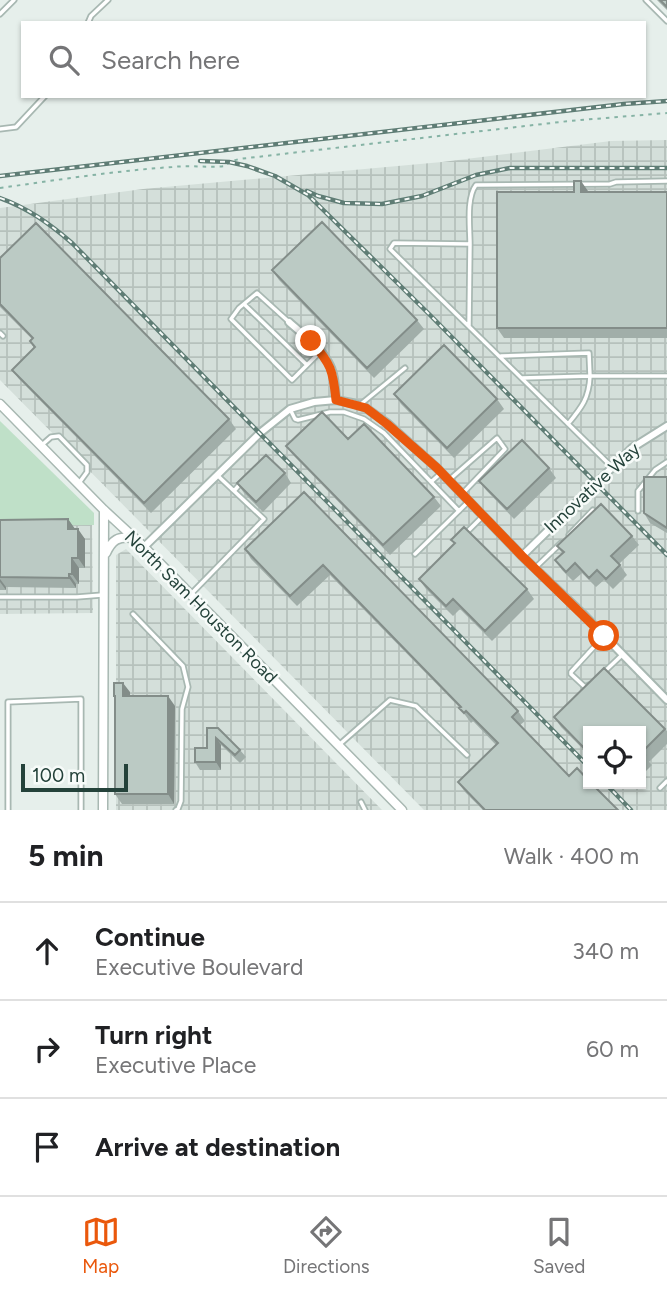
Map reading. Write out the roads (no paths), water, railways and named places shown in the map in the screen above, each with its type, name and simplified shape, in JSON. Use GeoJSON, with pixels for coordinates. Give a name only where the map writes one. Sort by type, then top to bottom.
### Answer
{"type":"FeatureCollection","features":[{"type":"Feature","properties":{"kind":"street"},"geometry":{"type":"LineString","coordinates":[[289,322],[311,341],[328,362],[334,376],[336,400]]}},
{"type":"Feature","properties":{"kind":"street"},"geometry":{"type":"LineString","coordinates":[[144,547],[260,433],[290,409],[314,401],[336,400],[359,406],[387,424],[449,480],[667,700]]}},
{"type":"Feature","properties":{"kind":"street","name":"North Sam Houston Road"},"geometry":{"type":"LineString","coordinates":[[0,404],[402,810]]}},
{"type":"Feature","properties":{"kind":"street","name":"Innovative Way"},"geometry":{"type":"LineString","coordinates":[[522,556],[632,448],[667,426]]}},
{"type":"Feature","properties":{"kind":"street"},"geometry":{"type":"LineString","coordinates":[[103,810],[104,510]]}},
{"type":"Feature","properties":{"kind":"street"},"geometry":{"type":"LineString","coordinates":[[104,559],[115,540],[120,537],[133,538]]}},
{"type":"Feature","properties":{"kind":"lane"},"geometry":{"type":"LineString","coordinates":[[0,14],[15,0]]}},
{"type":"Feature","properties":{"kind":"lane"},"geometry":{"type":"LineString","coordinates":[[89,21],[108,0]]}},
{"type":"Feature","properties":{"kind":"lane"},"geometry":{"type":"LineString","coordinates":[[646,0],[667,21]]}},
{"type":"Feature","properties":{"kind":"lane"},"geometry":{"type":"LineString","coordinates":[[0,129],[16,127],[43,98]]}},
{"type":"Feature","properties":{"kind":"lane"},"geometry":{"type":"LineString","coordinates":[[469,326],[470,200],[476,185],[667,181]]}},
{"type":"Feature","properties":{"kind":"lane"},"geometry":{"type":"LineString","coordinates":[[470,244],[394,243],[390,249],[612,467]]}},
{"type":"Feature","properties":{"kind":"lane"},"geometry":{"type":"LineString","coordinates":[[289,322],[257,293],[231,319],[292,380],[320,352]]}},
{"type":"Feature","properties":{"kind":"lane"},"geometry":{"type":"LineString","coordinates":[[244,304],[307,365]]}},
{"type":"Feature","properties":{"kind":"lane"},"geometry":{"type":"LineString","coordinates":[[500,356],[589,353],[589,389],[585,403],[568,424]]}},
{"type":"Feature","properties":{"kind":"lane"},"geometry":{"type":"LineString","coordinates":[[359,406],[405,368]]}},
{"type":"Feature","properties":{"kind":"lane"},"geometry":{"type":"LineString","coordinates":[[522,378],[667,376]]}},
{"type":"Feature","properties":{"kind":"lane"},"geometry":{"type":"LineString","coordinates":[[290,409],[298,420],[330,412],[344,412],[364,418],[384,433],[459,511]]}},
{"type":"Feature","properties":{"kind":"lane"},"geometry":{"type":"LineString","coordinates":[[364,418],[369,410]]}},
{"type":"Feature","properties":{"kind":"lane"},"geometry":{"type":"LineString","coordinates":[[41,445],[51,437],[59,436],[87,465],[87,472],[79,484]]}},
{"type":"Feature","properties":{"kind":"lane"},"geometry":{"type":"LineString","coordinates":[[449,480],[496,438],[505,449],[462,494]]}},
{"type":"Feature","properties":{"kind":"lane"},"geometry":{"type":"LineString","coordinates":[[638,511],[638,491],[655,470],[667,462]]}},
{"type":"Feature","properties":{"kind":"lane"},"geometry":{"type":"LineString","coordinates":[[431,482],[441,473]]}},
{"type":"Feature","properties":{"kind":"lane"},"geometry":{"type":"LineString","coordinates":[[191,595],[264,519],[217,475]]}},
{"type":"Feature","properties":{"kind":"lane"},"geometry":{"type":"LineString","coordinates":[[234,491],[243,481]]}},
{"type":"Feature","properties":{"kind":"lane"},"geometry":{"type":"LineString","coordinates":[[415,554],[469,501]]}},
{"type":"Feature","properties":{"kind":"lane"},"geometry":{"type":"LineString","coordinates":[[535,568],[593,510]]}},
{"type":"Feature","properties":{"kind":"lane"},"geometry":{"type":"LineString","coordinates":[[465,534],[484,516]]}},
{"type":"Feature","properties":{"kind":"lane"},"geometry":{"type":"LineString","coordinates":[[0,597],[104,595]]}},
{"type":"Feature","properties":{"kind":"lane"},"geometry":{"type":"LineString","coordinates":[[133,614],[183,666],[188,687],[182,709],[181,801],[176,810]]}},
{"type":"Feature","properties":{"kind":"lane"},"geometry":{"type":"LineString","coordinates":[[593,682],[585,687],[571,672],[604,636]]}},
{"type":"Feature","properties":{"kind":"lane"},"geometry":{"type":"LineString","coordinates":[[601,674],[623,654]]}},
{"type":"Feature","properties":{"kind":"lane"},"geometry":{"type":"LineString","coordinates":[[8,810],[8,702],[81,699],[81,810]]}},
{"type":"Feature","properties":{"kind":"lane"},"geometry":{"type":"LineString","coordinates":[[339,746],[390,700],[416,706],[467,755]]}},
{"type":"Feature","properties":{"kind":"lane"},"geometry":{"type":"LineString","coordinates":[[660,788],[667,782]]}},
{"type":"Feature","properties":{"kind":"lane"},"geometry":{"type":"LineString","coordinates":[[361,802],[365,810]]}},
{"type":"Feature","properties":{"kind":"railway"},"geometry":{"type":"LineString","coordinates":[[0,176],[667,101]]}},
{"type":"Feature","properties":{"kind":"railway"},"geometry":{"type":"LineString","coordinates":[[200,161],[247,166],[275,176],[308,195],[667,555]]}},
{"type":"Feature","properties":{"kind":"railway"},"geometry":{"type":"LineString","coordinates":[[307,191],[344,203],[382,204],[422,196],[476,175],[510,168],[667,168]]}},
{"type":"Feature","properties":{"kind":"railway"},"geometry":{"type":"LineString","coordinates":[[0,198],[38,217],[72,243],[583,761]]}},
{"type":"Feature","properties":{"kind":"railway"},"geometry":{"type":"LineString","coordinates":[[611,789],[631,810]]}}]}
